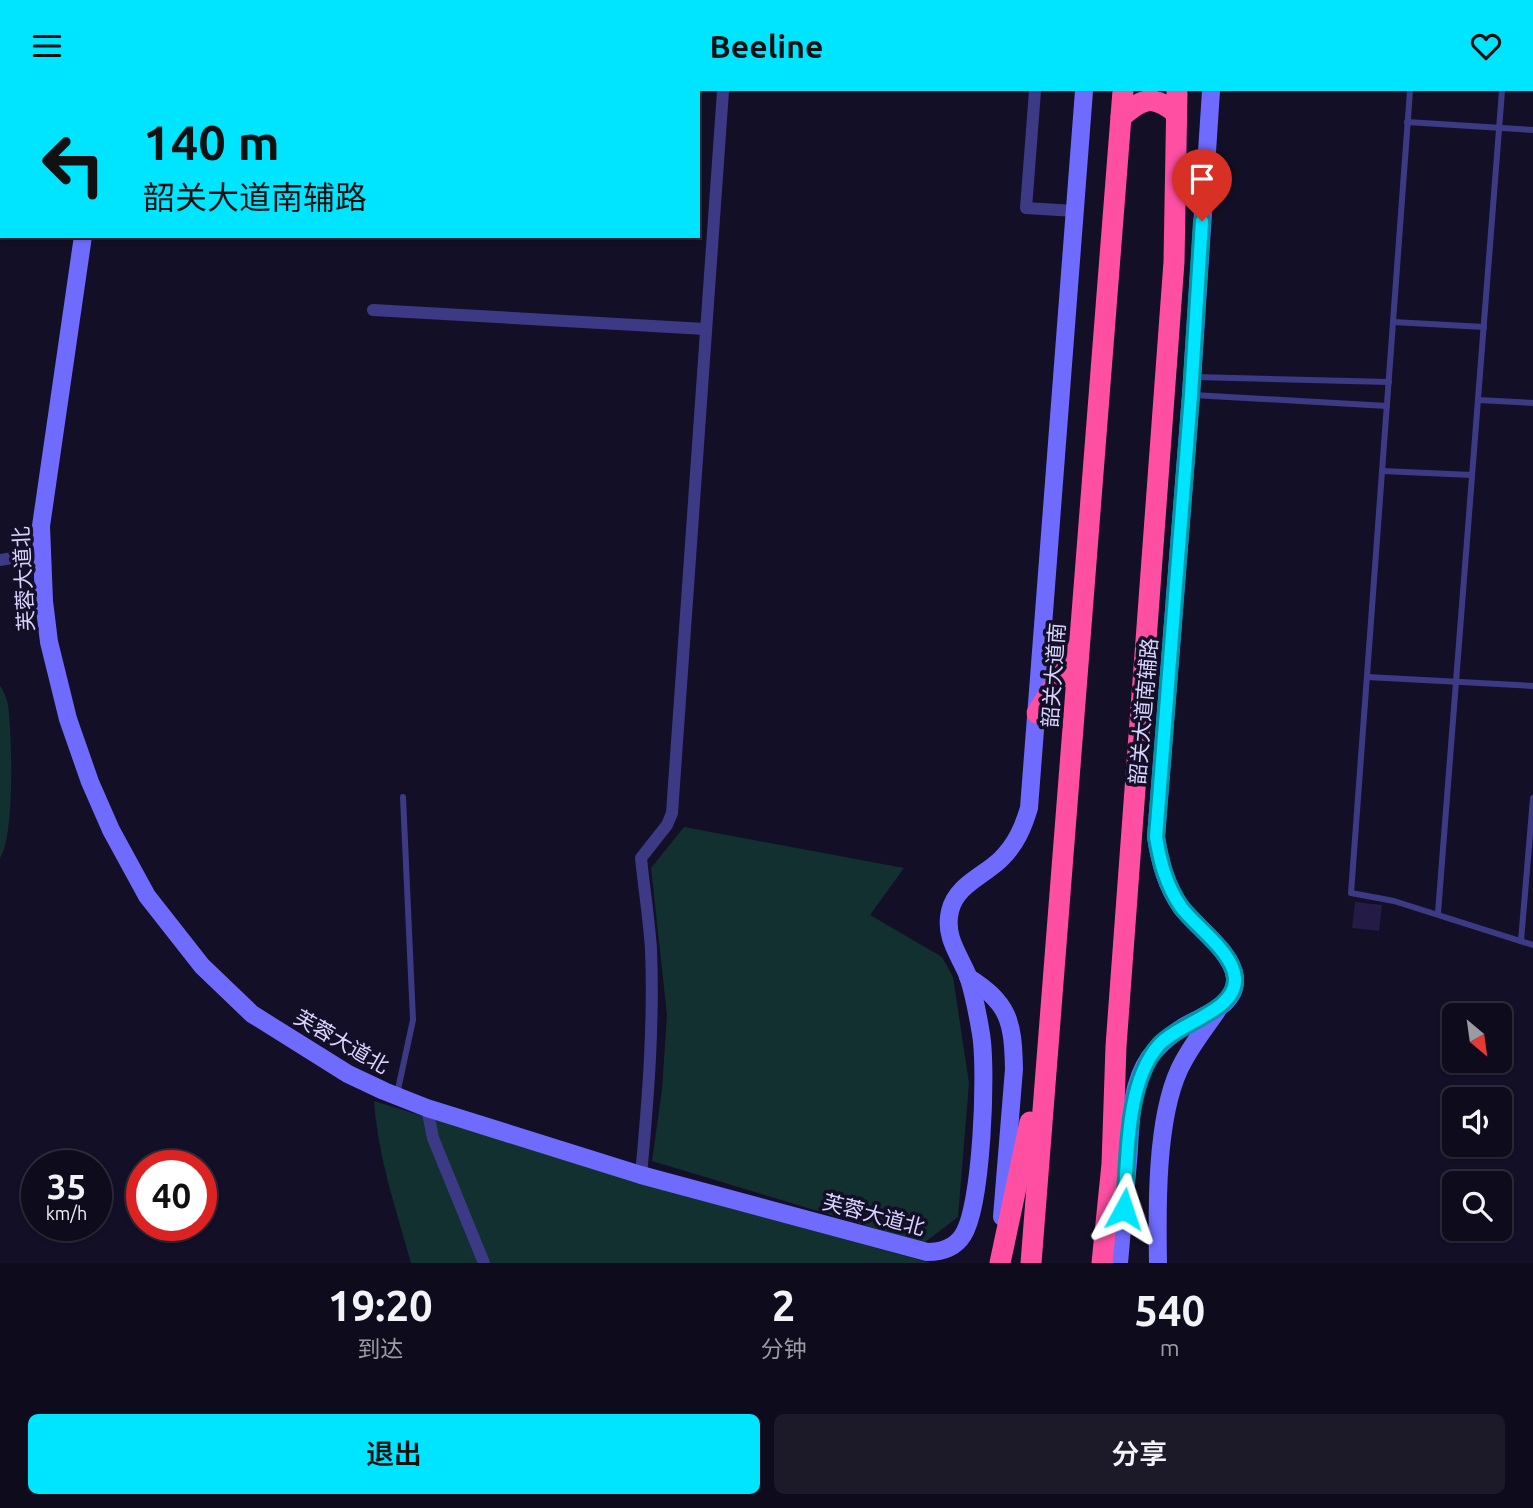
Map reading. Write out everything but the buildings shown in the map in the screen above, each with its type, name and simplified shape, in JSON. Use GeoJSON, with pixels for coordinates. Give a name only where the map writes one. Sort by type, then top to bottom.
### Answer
{"type":"FeatureCollection","features":[{"type":"Feature","properties":{"kind":"highway","name":"韶关大道南"},"geometry":{"type":"LineString","coordinates":[[1031,1263],[1123,91]]}},
{"type":"Feature","properties":{"kind":"highway"},"geometry":{"type":"LineString","coordinates":[[1102,1263],[1112,1164],[1116,1046],[1174,262],[1177,91]]}},
{"type":"Feature","properties":{"kind":"highway"},"geometry":{"type":"LineString","coordinates":[[1121,117],[1134,105],[1151,99],[1163,102],[1176,113]]}},
{"type":"Feature","properties":{"kind":"highway"},"geometry":{"type":"LineString","coordinates":[[1037,713],[1080,644]]}},
{"type":"Feature","properties":{"kind":"highway"},"geometry":{"type":"LineString","coordinates":[[999,1263],[1047,1048]]}},
{"type":"Feature","properties":{"kind":"street"},"geometry":{"type":"LineString","coordinates":[[641,1175],[650,1082],[652,1024],[651,948],[641,858],[667,825],[672,813],[723,91]]}},
{"type":"Feature","properties":{"kind":"street"},"geometry":{"type":"LineString","coordinates":[[1035,91],[1026,208],[1075,211]]}},
{"type":"Feature","properties":{"kind":"street"},"geometry":{"type":"LineString","coordinates":[[999,1263],[1014,1069],[1013,1047],[1004,1007],[990,991],[968,977],[950,937],[948,925],[954,898],[1013,845],[1024,827],[1028,808],[1084,91]]}},
{"type":"Feature","properties":{"kind":"street","name":"韶关大道南辅路"},"geometry":{"type":"LineString","coordinates":[[1158,1263],[1157,1200],[1171,1093],[1186,1057],[1219,1008],[1234,991],[1235,973],[1226,955],[1173,895],[1160,864],[1156,837],[1211,91]]}},
{"type":"Feature","properties":{"kind":"street","name":"芙蓉大道北"},"geometry":{"type":"LineString","coordinates":[[83,238],[43,504],[41,553],[49,642],[68,719],[90,782],[111,830],[147,896],[202,966],[252,1014],[348,1074],[427,1108],[641,1175],[927,1252],[939,1252],[950,1248],[965,1232],[978,1187],[984,1071],[981,1035],[968,977]]}},
{"type":"Feature","properties":{"kind":"street"},"geometry":{"type":"LineString","coordinates":[[373,310],[705,329]]}},
{"type":"Feature","properties":{"kind":"street"},"geometry":{"type":"LineString","coordinates":[[0,559],[41,553]]}},
{"type":"Feature","properties":{"kind":"street"},"geometry":{"type":"LineString","coordinates":[[1118,1263],[1133,1102],[1140,1074],[1168,1036],[1219,1008]]}},
{"type":"Feature","properties":{"kind":"street"},"geometry":{"type":"LineString","coordinates":[[427,1108],[433,1138],[484,1263]]}},
{"type":"Feature","properties":{"kind":"lane"},"geometry":{"type":"LineString","coordinates":[[1410,91],[1351,893],[1438,913],[1533,945]]}},
{"type":"Feature","properties":{"kind":"lane"},"geometry":{"type":"LineString","coordinates":[[1438,913],[1502,91]]}},
{"type":"Feature","properties":{"kind":"lane"},"geometry":{"type":"LineString","coordinates":[[1408,122],[1533,130]]}},
{"type":"Feature","properties":{"kind":"lane"},"geometry":{"type":"LineString","coordinates":[[1393,321],[1484,327]]}},
{"type":"Feature","properties":{"kind":"lane"},"geometry":{"type":"LineString","coordinates":[[1191,386],[1389,382]]}},
{"type":"Feature","properties":{"kind":"lane"},"geometry":{"type":"LineString","coordinates":[[1191,386],[1387,406]]}},
{"type":"Feature","properties":{"kind":"lane"},"geometry":{"type":"LineString","coordinates":[[1478,400],[1533,404]]}},
{"type":"Feature","properties":{"kind":"lane"},"geometry":{"type":"LineString","coordinates":[[1382,471],[1472,475]]}},
{"type":"Feature","properties":{"kind":"lane"},"geometry":{"type":"LineString","coordinates":[[1367,677],[1533,686]]}},
{"type":"Feature","properties":{"kind":"lane"},"geometry":{"type":"LineString","coordinates":[[396,1096],[413,1020],[402,797]]}},
{"type":"Feature","properties":{"kind":"lane"},"geometry":{"type":"LineString","coordinates":[[1521,941],[1533,798]]}},
{"type":"Feature","properties":{"kind":"green space"},"geometry":{"type":"Polygon","coordinates":[[[0,685],[8,705],[11,760],[8,829],[0,858],[0,685]]]}},
{"type":"Feature","properties":{"kind":"green space"},"geometry":{"type":"Polygon","coordinates":[[[684,827],[904,868],[870,915],[942,957],[953,977],[969,1083],[958,1217],[924,1243],[652,1161],[662,1090],[667,1015],[651,868],[684,827]]]}},
{"type":"Feature","properties":{"kind":"green space"},"geometry":{"type":"Polygon","coordinates":[[[374,1101],[639,1183],[931,1263],[411,1263],[384,1163],[374,1101]]]}},
{"type":"Feature","properties":{"kind":"route"},"geometry":{"type":"LineString","coordinates":[[1124,1209],[1133,1102],[1140,1074],[1168,1036],[1219,1008],[1229,999],[1235,983],[1235,973],[1226,955],[1173,895],[1160,864],[1156,837],[1202,221]]}}]}
